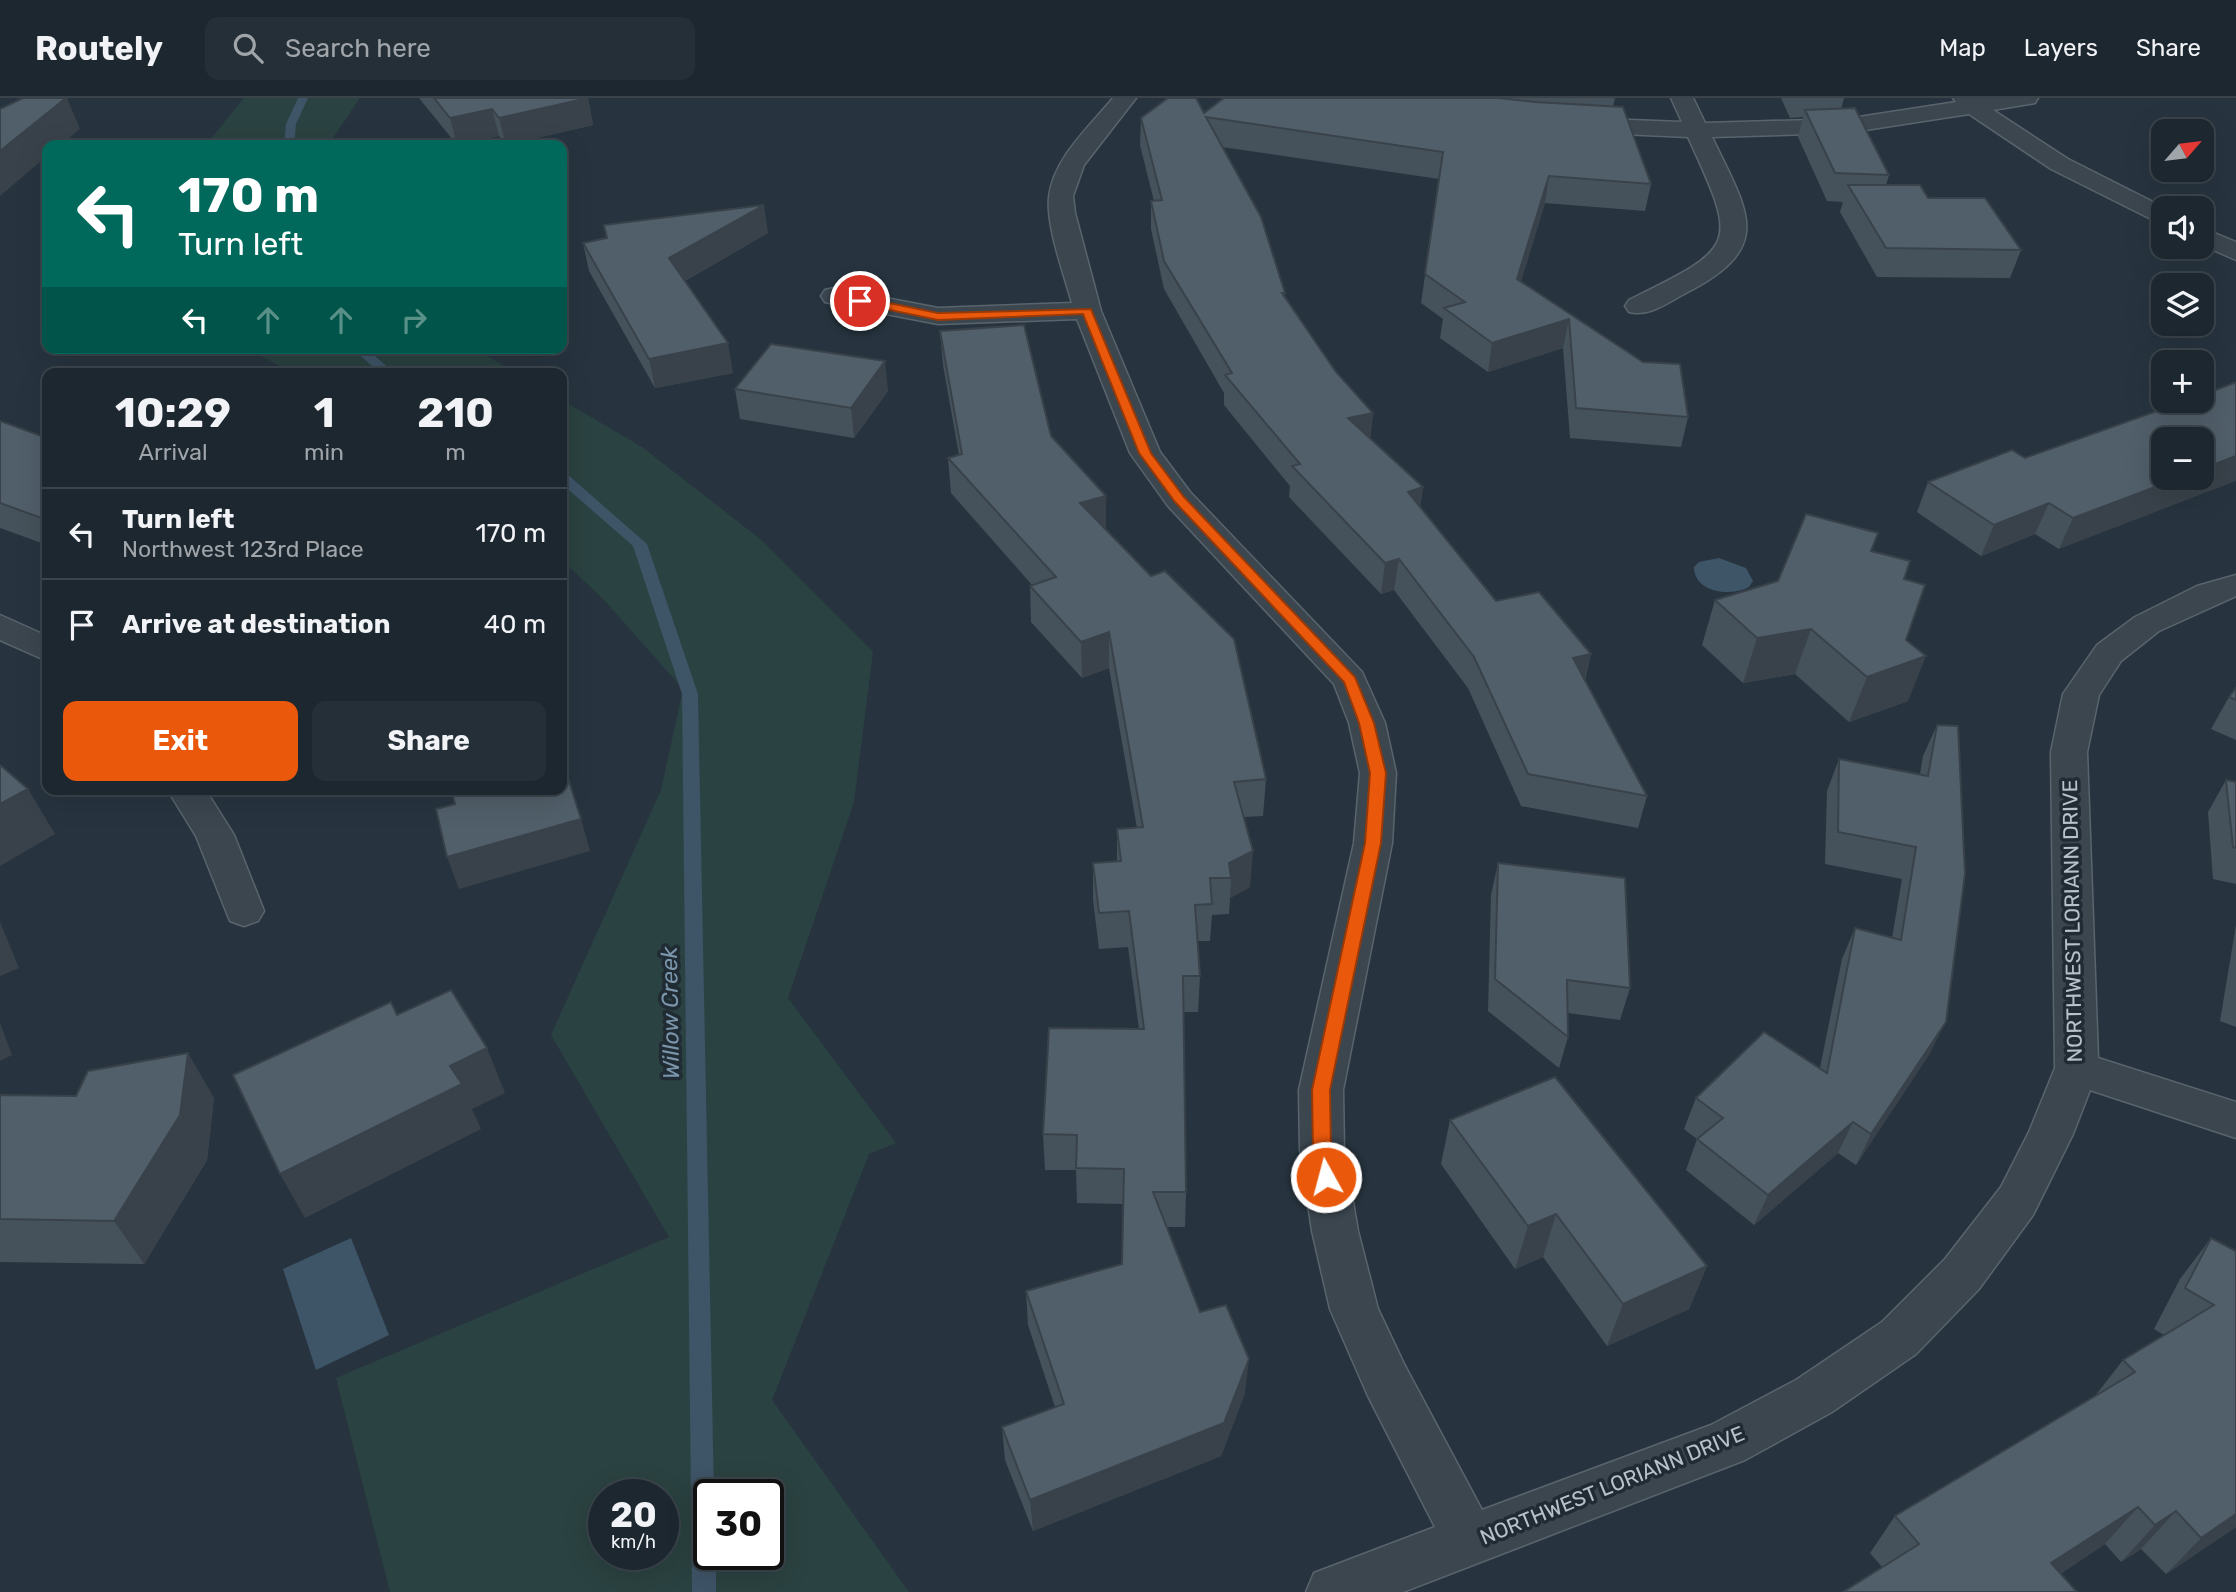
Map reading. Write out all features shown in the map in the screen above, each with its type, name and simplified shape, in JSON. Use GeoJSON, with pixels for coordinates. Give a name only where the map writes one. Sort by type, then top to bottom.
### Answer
{"type":"FeatureCollection","features":[{"type":"Feature","properties":{"kind":"street"},"geometry":{"type":"LineString","coordinates":[[1125,98],[1072,164],[1061,196],[1062,213],[1087,311],[1145,453],[1180,499],[1350,680],[1367,723],[1378,773],[1373,843],[1321,1090],[1322,1150],[1335,1231],[1354,1309],[1386,1380],[1470,1541]]}},
{"type":"Feature","properties":{"kind":"street"},"geometry":{"type":"LineString","coordinates":[[1639,306],[1703,272],[1722,257],[1734,239],[1735,219],[1730,201],[1682,98]]}},
{"type":"Feature","properties":{"kind":"street"},"geometry":{"type":"LineString","coordinates":[[1557,124],[1698,130],[1846,126],[1969,102],[2027,98]]}},
{"type":"Feature","properties":{"kind":"street"},"geometry":{"type":"LineString","coordinates":[[1969,102],[2008,135],[2151,211]]}},
{"type":"Feature","properties":{"kind":"street"},"geometry":{"type":"LineString","coordinates":[[2214,242],[2236,252]]}},
{"type":"Feature","properties":{"kind":"street"},"geometry":{"type":"LineString","coordinates":[[834,296],[938,316],[1087,311]]}},
{"type":"Feature","properties":{"kind":"street","name":"NORTHWEST LORIANN DRIVE"},"geometry":{"type":"LineString","coordinates":[[1334,1592],[1727,1443],[1814,1396],[1899,1338],[1962,1274],[2018,1201],[2051,1134],[2077,1068],[2068,752],[2081,694],[2109,653],[2147,624],[2209,593],[2236,584]]}},
{"type":"Feature","properties":{"kind":"street"},"geometry":{"type":"LineString","coordinates":[[0,626],[42,647]]}},
{"type":"Feature","properties":{"kind":"street"},"geometry":{"type":"LineString","coordinates":[[190,795],[215,835],[244,911]]}},
{"type":"Feature","properties":{"kind":"street"},"geometry":{"type":"LineString","coordinates":[[2077,1068],[2236,1120]]}},
{"type":"Feature","properties":{"kind":"green space"},"geometry":{"type":"Polygon","coordinates":[[[244,98],[360,98],[331,140],[210,140],[244,98]]]}},
{"type":"Feature","properties":{"kind":"green space"},"geometry":{"type":"Polygon","coordinates":[[[257,354],[484,354],[508,368],[283,368],[257,354]]]}},
{"type":"Feature","properties":{"kind":"green space"},"geometry":{"type":"Polygon","coordinates":[[[567,403],[642,447],[759,538],[873,652],[854,802],[788,998],[896,1143],[869,1154],[772,1400],[909,1592],[390,1592],[336,1378],[669,1237],[551,1035],[661,790],[683,689],[605,601],[567,565],[567,403]]]}},
{"type":"Feature","properties":{"kind":"water"},"geometry":{"type":"Polygon","coordinates":[[[1719,558],[1746,568],[1753,581],[1749,587],[1724,592],[1700,583],[1694,567],[1699,562],[1719,558]]]}},
{"type":"Feature","properties":{"kind":"water"},"geometry":{"type":"Polygon","coordinates":[[[351,1238],[389,1335],[316,1370],[283,1269],[351,1238]]]}},
{"type":"Feature","properties":{"kind":"building"},"geometry":{"type":"Polygon","coordinates":[[[23,98],[66,98],[0,151],[0,109],[23,98]]]}},
{"type":"Feature","properties":{"kind":"building"},"geometry":{"type":"Polygon","coordinates":[[[434,98],[588,98],[499,118],[492,109],[450,118],[434,98]]]}},
{"type":"Feature","properties":{"kind":"building"},"geometry":{"type":"Polygon","coordinates":[[[1168,98],[1196,98],[1204,113],[1224,98],[1499,98],[1623,107],[1651,184],[1549,176],[1517,279],[1643,362],[1680,364],[1688,417],[1576,408],[1569,319],[1492,343],[1444,308],[1465,302],[1425,274],[1443,152],[1206,117],[1261,217],[1285,293],[1282,293],[1336,372],[1373,413],[1348,418],[1423,487],[1408,492],[1496,601],[1539,592],[1591,654],[1573,658],[1647,796],[1528,774],[1474,657],[1399,559],[1385,563],[1292,466],[1300,464],[1225,375],[1232,373],[1164,261],[1151,201],[1162,200],[1141,118],[1168,98]]]}},
{"type":"Feature","properties":{"kind":"building"},"geometry":{"type":"Polygon","coordinates":[[[1855,108],[1889,175],[1835,173],[1805,110],[1855,108]]]}},
{"type":"Feature","properties":{"kind":"building"},"geometry":{"type":"Polygon","coordinates":[[[1848,185],[1920,185],[1928,198],[1985,198],[2021,250],[1886,248],[1848,185]]]}},
{"type":"Feature","properties":{"kind":"building"},"geometry":{"type":"Polygon","coordinates":[[[764,205],[669,258],[728,343],[649,359],[583,243],[607,238],[604,225],[764,205]]]}},
{"type":"Feature","properties":{"kind":"building"},"geometry":{"type":"Polygon","coordinates":[[[1024,325],[1051,436],[1106,496],[1080,503],[1151,576],[1165,571],[1234,639],[1266,779],[1234,782],[1253,851],[1229,863],[1231,878],[1210,878],[1212,904],[1195,905],[1200,976],[1183,976],[1186,1192],[1153,1192],[1200,1312],[1226,1305],[1249,1359],[1224,1423],[1030,1500],[1002,1427],[1064,1404],[1026,1291],[1122,1264],[1124,1169],[1076,1168],[1077,1135],[1043,1134],[1049,1028],[1144,1029],[1129,911],[1099,913],[1093,863],[1121,861],[1117,829],[1143,827],[1109,632],[1081,642],[1030,586],[1056,577],[948,458],[962,454],[940,331],[1024,325]]]}},
{"type":"Feature","properties":{"kind":"building"},"geometry":{"type":"Polygon","coordinates":[[[771,344],[885,361],[851,408],[735,389],[771,344]]]}},
{"type":"Feature","properties":{"kind":"building"},"geometry":{"type":"Polygon","coordinates":[[[2236,383],[2236,456],[2214,464],[2214,427],[2151,427],[2151,489],[2073,518],[2049,503],[1994,525],[1928,482],[2012,450],[2025,458],[2151,413],[2214,413],[2214,390],[2236,383]]]}},
{"type":"Feature","properties":{"kind":"building"},"geometry":{"type":"Polygon","coordinates":[[[0,421],[42,436],[42,518],[0,503],[0,421]]]}},
{"type":"Feature","properties":{"kind":"building"},"geometry":{"type":"Polygon","coordinates":[[[1806,514],[1878,533],[1871,551],[1910,561],[1904,579],[1925,585],[1906,640],[1926,656],[1867,677],[1811,629],[1757,638],[1715,600],[1778,581],[1806,514]]]}},
{"type":"Feature","properties":{"kind":"building"},"geometry":{"type":"Polygon","coordinates":[[[2236,688],[2236,700],[2229,697],[2236,688]]]}},
{"type":"Feature","properties":{"kind":"building"},"geometry":{"type":"Polygon","coordinates":[[[1937,725],[1958,726],[1965,874],[1946,1022],[1871,1134],[1853,1122],[1768,1195],[1697,1139],[1723,1118],[1696,1098],[1764,1032],[1827,1073],[1855,928],[1901,940],[1916,847],[1838,832],[1839,759],[1928,776],[1937,725]]]}},
{"type":"Feature","properties":{"kind":"building"},"geometry":{"type":"Polygon","coordinates":[[[0,765],[28,789],[0,804],[0,765]]]}},
{"type":"Feature","properties":{"kind":"building"},"geometry":{"type":"Polygon","coordinates":[[[567,775],[581,819],[447,857],[436,809],[455,804],[453,795],[567,795],[567,775]]]}},
{"type":"Feature","properties":{"kind":"building"},"geometry":{"type":"Polygon","coordinates":[[[2226,780],[2236,782],[2236,848],[2233,847],[2226,780]]]}},
{"type":"Feature","properties":{"kind":"building"},"geometry":{"type":"Polygon","coordinates":[[[1498,863],[1625,878],[1630,988],[1567,980],[1568,1037],[1495,979],[1498,863]]]}},
{"type":"Feature","properties":{"kind":"building"},"geometry":{"type":"Polygon","coordinates":[[[451,990],[487,1048],[450,1066],[462,1084],[280,1174],[233,1075],[391,1002],[397,1015],[451,990]]]}},
{"type":"Feature","properties":{"kind":"building"},"geometry":{"type":"Polygon","coordinates":[[[188,1053],[180,1115],[114,1221],[0,1219],[0,1095],[76,1096],[88,1071],[188,1053]]]}},
{"type":"Feature","properties":{"kind":"building"},"geometry":{"type":"Polygon","coordinates":[[[1555,1077],[1707,1266],[1623,1304],[1556,1214],[1528,1226],[1450,1120],[1555,1077]]]}},
{"type":"Feature","properties":{"kind":"building"},"geometry":{"type":"Polygon","coordinates":[[[2211,1238],[2236,1251],[2236,1514],[2201,1538],[2176,1511],[2155,1525],[2138,1507],[2051,1563],[2077,1592],[1843,1592],[1919,1544],[1895,1516],[2135,1372],[2123,1360],[2214,1305],[2185,1288],[2211,1238]]]}},
{"type":"Feature","properties":{"kind":"waterway","name":"Willow Creek"},"geometry":{"type":"LineString","coordinates":[[289,140],[291,124],[303,98]]}},
{"type":"Feature","properties":{"kind":"waterway","name":"Willow Creek"},"geometry":{"type":"LineString","coordinates":[[365,354],[382,368]]}},
{"type":"Feature","properties":{"kind":"waterway","name":"Willow Creek"},"geometry":{"type":"LineString","coordinates":[[567,481],[640,544],[690,694],[704,1592]]}},
{"type":"Feature","properties":{"kind":"route"},"geometry":{"type":"LineString","coordinates":[[860,301],[938,316],[1087,311],[1145,453],[1180,499],[1308,632],[1350,680],[1367,723],[1378,773],[1373,843],[1321,1090],[1322,1150],[1326,1177]]}}]}
